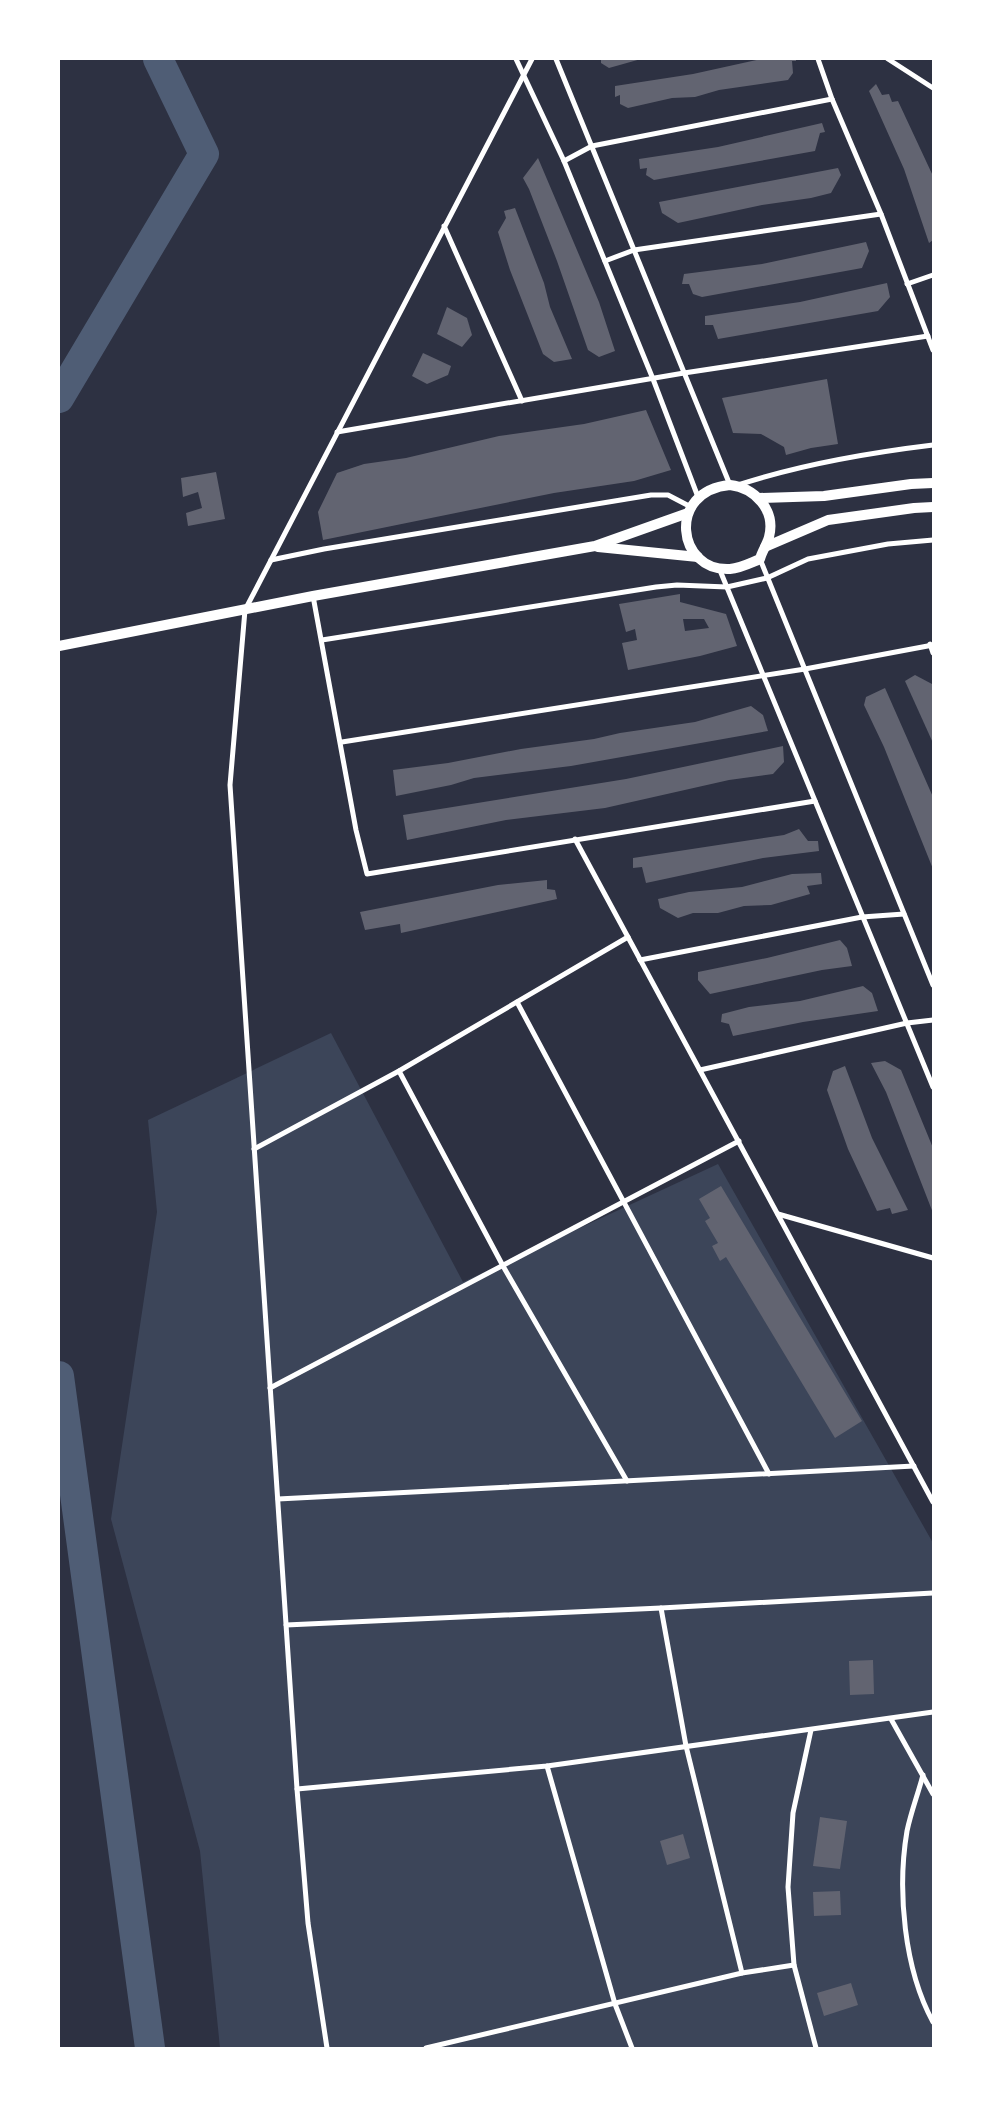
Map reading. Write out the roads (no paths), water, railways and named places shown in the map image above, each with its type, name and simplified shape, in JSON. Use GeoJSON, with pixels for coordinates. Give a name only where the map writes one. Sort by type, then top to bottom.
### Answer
{"type":"FeatureCollection","features":[{"type":"Feature","properties":{"kind":"main road"},"geometry":{"type":"LineString","coordinates":[[759,498],[824,496],[911,484],[933,483]]}},
{"type":"Feature","properties":{"kind":"main road"},"geometry":{"type":"LineString","coordinates":[[59,646],[313,596],[595,546],[689,510],[707,490],[733,485],[749,490],[759,498],[769,516],[770,532],[760,559],[740,567],[718,568],[698,557],[595,546]]}},
{"type":"Feature","properties":{"kind":"main road"},"geometry":{"type":"LineString","coordinates":[[765,547],[828,520],[933,507]]}},
{"type":"Feature","properties":{"kind":"main road"},"geometry":{"type":"LineString","coordinates":[[689,510],[687,536],[698,557]]}},
{"type":"Feature","properties":{"kind":"street"},"geometry":{"type":"LineString","coordinates":[[516,59],[564,161],[653,379],[698,498]]}},
{"type":"Feature","properties":{"kind":"street"},"geometry":{"type":"LineString","coordinates":[[327,2048],[308,1923],[297,1790],[230,785],[245,610],[532,59]]}},
{"type":"Feature","properties":{"kind":"street"},"geometry":{"type":"LineString","coordinates":[[556,59],[684,373],[733,485],[781,471],[864,453],[933,444]]}},
{"type":"Feature","properties":{"kind":"street"},"geometry":{"type":"LineString","coordinates":[[818,59],[832,99],[881,214],[933,350]]}},
{"type":"Feature","properties":{"kind":"street"},"geometry":{"type":"LineString","coordinates":[[888,59],[933,88]]}},
{"type":"Feature","properties":{"kind":"street"},"geometry":{"type":"LineString","coordinates":[[564,161],[592,146],[832,99]]}},
{"type":"Feature","properties":{"kind":"street"},"geometry":{"type":"LineString","coordinates":[[605,261],[634,250],[881,214]]}},
{"type":"Feature","properties":{"kind":"street"},"geometry":{"type":"LineString","coordinates":[[444,226],[522,401]]}},
{"type":"Feature","properties":{"kind":"street"},"geometry":{"type":"LineString","coordinates":[[907,284],[933,274]]}},
{"type":"Feature","properties":{"kind":"street"},"geometry":{"type":"LineString","coordinates":[[337,432],[684,373],[928,336]]}},
{"type":"Feature","properties":{"kind":"street"},"geometry":{"type":"LineString","coordinates":[[271,560],[652,494],[668,495],[689,510]]}},
{"type":"Feature","properties":{"kind":"street"},"geometry":{"type":"LineString","coordinates":[[322,640],[656,587],[677,585],[727,587],[767,578],[808,559],[888,544],[933,540]]}},
{"type":"Feature","properties":{"kind":"street"},"geometry":{"type":"LineString","coordinates":[[760,559],[933,985]]}},
{"type":"Feature","properties":{"kind":"street"},"geometry":{"type":"LineString","coordinates":[[718,568],[933,1087]]}},
{"type":"Feature","properties":{"kind":"street"},"geometry":{"type":"LineString","coordinates":[[313,596],[342,742],[356,830],[367,874],[815,801]]}},
{"type":"Feature","properties":{"kind":"street"},"geometry":{"type":"LineString","coordinates":[[342,742],[762,674],[804,669],[931,644],[933,653]]}},
{"type":"Feature","properties":{"kind":"street"},"geometry":{"type":"LineString","coordinates":[[575,839],[933,1502]]}},
{"type":"Feature","properties":{"kind":"street"},"geometry":{"type":"LineString","coordinates":[[640,960],[862,918],[904,914]]}},
{"type":"Feature","properties":{"kind":"street"},"geometry":{"type":"LineString","coordinates":[[254,1149],[399,1071],[628,937]]}},
{"type":"Feature","properties":{"kind":"street"},"geometry":{"type":"LineString","coordinates":[[517,1002],[625,1201],[769,1474]]}},
{"type":"Feature","properties":{"kind":"street"},"geometry":{"type":"LineString","coordinates":[[700,1070],[907,1023],[933,1020]]}},
{"type":"Feature","properties":{"kind":"street"},"geometry":{"type":"LineString","coordinates":[[399,1071],[503,1266],[627,1481]]}},
{"type":"Feature","properties":{"kind":"street"},"geometry":{"type":"LineString","coordinates":[[270,1388],[739,1141]]}},
{"type":"Feature","properties":{"kind":"street"},"geometry":{"type":"LineString","coordinates":[[778,1214],[933,1258]]}},
{"type":"Feature","properties":{"kind":"street"},"geometry":{"type":"LineString","coordinates":[[278,1499],[914,1466]]}},
{"type":"Feature","properties":{"kind":"street"},"geometry":{"type":"LineString","coordinates":[[286,1625],[661,1608],[933,1593]]}},
{"type":"Feature","properties":{"kind":"street"},"geometry":{"type":"LineString","coordinates":[[661,1608],[686,1746],[742,1974]]}},
{"type":"Feature","properties":{"kind":"street"},"geometry":{"type":"LineString","coordinates":[[297,1790],[548,1766],[933,1712]]}},
{"type":"Feature","properties":{"kind":"street"},"geometry":{"type":"LineString","coordinates":[[891,1718],[933,1794]]}},
{"type":"Feature","properties":{"kind":"street"},"geometry":{"type":"LineString","coordinates":[[811,1730],[793,1813],[788,1887],[794,1965],[816,2048]]}},
{"type":"Feature","properties":{"kind":"street"},"geometry":{"type":"LineString","coordinates":[[548,1766],[615,2004],[632,2048]]}},
{"type":"Feature","properties":{"kind":"street"},"geometry":{"type":"LineString","coordinates":[[923,1775],[908,1830],[903,1871],[904,1916],[917,1983],[933,2022]]}},
{"type":"Feature","properties":{"kind":"street"},"geometry":{"type":"LineString","coordinates":[[426,2048],[742,1974],[794,1965]]}},
{"type":"Feature","properties":{"kind":"waterway"},"geometry":{"type":"LineString","coordinates":[[59,398],[204,154],[158,59]]}},
{"type":"Feature","properties":{"kind":"waterway"},"geometry":{"type":"LineString","coordinates":[[59,1376],[150,2048]]}}]}
